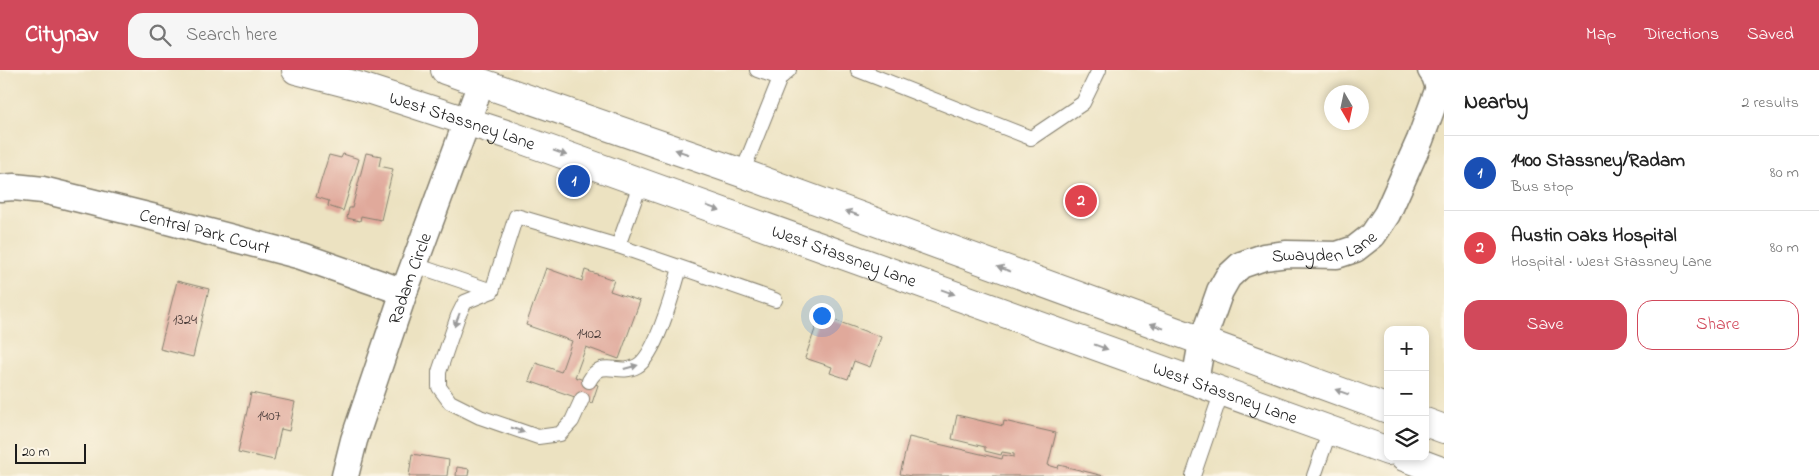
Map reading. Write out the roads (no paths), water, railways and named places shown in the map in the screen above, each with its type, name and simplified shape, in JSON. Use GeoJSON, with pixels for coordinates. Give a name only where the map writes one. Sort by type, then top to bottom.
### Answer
{"type":"FeatureCollection","features":[{"type":"Feature","properties":{"kind":"main road","name":"West Stassney Lane"},"geometry":{"type":"LineString","coordinates":[[296,70],[358,86],[468,121],[1384,450]]}},
{"type":"Feature","properties":{"kind":"main road"},"geometry":{"type":"LineString","coordinates":[[445,70],[742,173],[1384,408]]}},
{"type":"Feature","properties":{"kind":"main road"},"geometry":{"type":"LineString","coordinates":[[1429,423],[1444,429]]}},
{"type":"Feature","properties":{"kind":"main road"},"geometry":{"type":"LineString","coordinates":[[1415,461],[1444,472]]}},
{"type":"Feature","properties":{"kind":"street","name":"Swayden Lane"},"geometry":{"type":"LineString","coordinates":[[1195,381],[1202,342],[1220,291],[1228,277],[1240,265],[1264,257],[1287,254],[1337,255],[1355,249],[1373,235],[1388,214],[1420,140],[1438,81]]}},
{"type":"Feature","properties":{"kind":"street","name":"Radam Circle"},"geometry":{"type":"LineString","coordinates":[[345,476],[354,440],[404,292],[481,83]]}},
{"type":"Feature","properties":{"kind":"street","name":"Central Park Court"},"geometry":{"type":"LineString","coordinates":[[0,188],[43,190],[152,217],[300,256],[404,292]]}},
{"type":"Feature","properties":{"kind":"lane"},"geometry":{"type":"LineString","coordinates":[[742,173],[785,74],[757,70]]}},
{"type":"Feature","properties":{"kind":"lane"},"geometry":{"type":"LineString","coordinates":[[858,70],[1031,138],[1083,103],[1099,70]]}},
{"type":"Feature","properties":{"kind":"lane"},"geometry":{"type":"LineString","coordinates":[[618,246],[641,182]]}},
{"type":"Feature","properties":{"kind":"lane"},"geometry":{"type":"LineString","coordinates":[[492,291],[516,216],[618,246],[775,300]]}},
{"type":"Feature","properties":{"kind":"lane"},"geometry":{"type":"LineString","coordinates":[[415,265],[492,291]]}},
{"type":"Feature","properties":{"kind":"lane"},"geometry":{"type":"LineString","coordinates":[[589,381],[594,372],[601,368],[628,369],[638,366],[645,359],[664,323],[680,268]]}},
{"type":"Feature","properties":{"kind":"lane"},"geometry":{"type":"LineString","coordinates":[[492,291],[465,302],[458,316],[439,372],[439,386],[450,402],[480,417],[538,437],[560,434],[572,421],[582,399]]}},
{"type":"Feature","properties":{"kind":"lane"},"geometry":{"type":"LineString","coordinates":[[1193,476],[1222,391]]}},
{"type":"Feature","properties":{"kind":"lane"},"geometry":{"type":"LineString","coordinates":[[1314,476],[1330,430]]}},
{"type":"Feature","properties":{"kind":"place","name":"1400 Stassney/Radam"},"geometry":{"type":"Point","coordinates":[574,181]}},
{"type":"Feature","properties":{"kind":"place","name":"Austin Oaks Hospital"},"geometry":{"type":"Point","coordinates":[1081,201]}}]}
